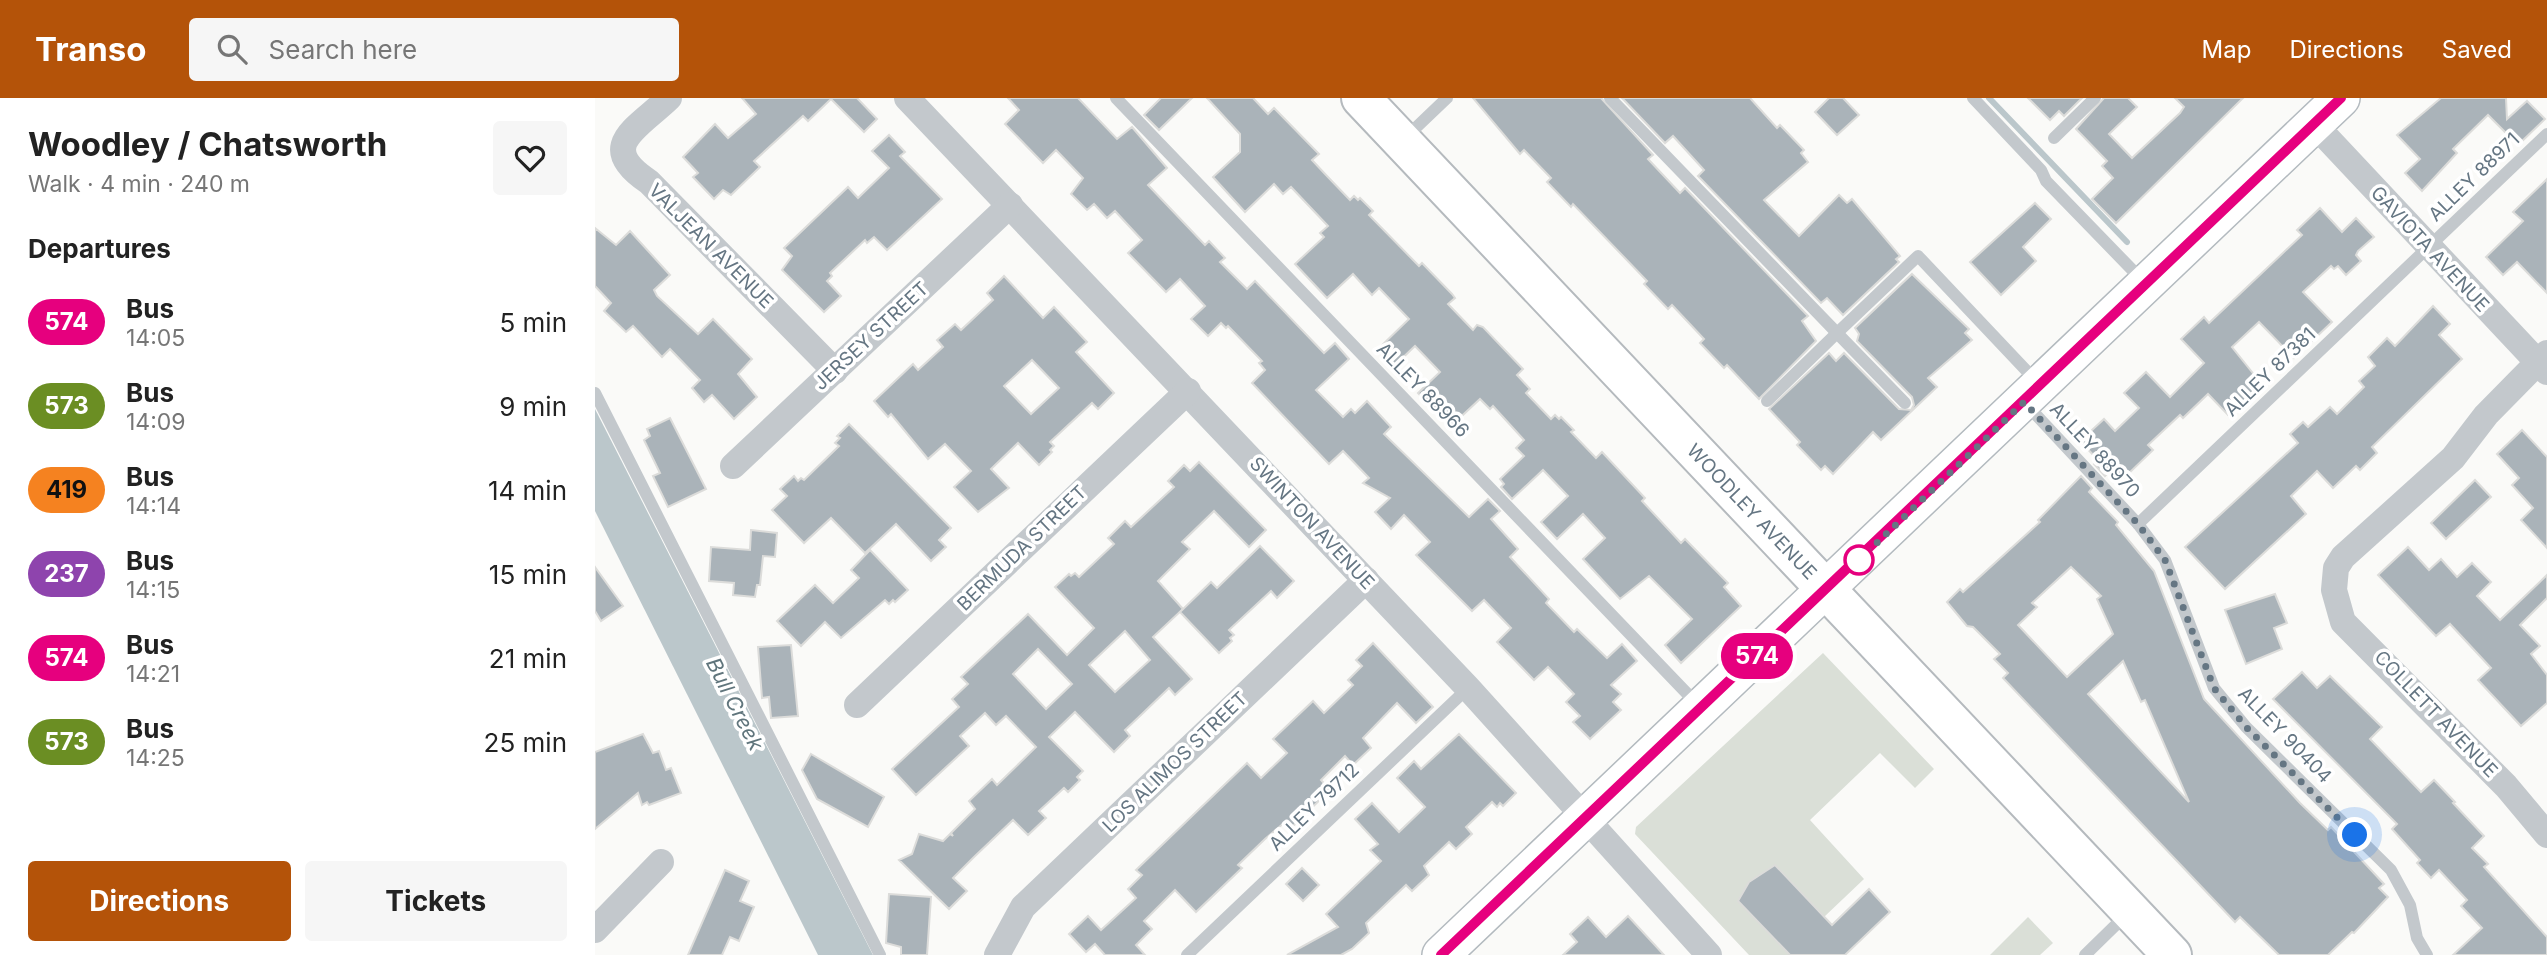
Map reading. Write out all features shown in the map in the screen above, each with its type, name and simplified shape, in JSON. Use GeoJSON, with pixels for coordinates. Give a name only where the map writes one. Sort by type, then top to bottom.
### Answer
{"type":"FeatureCollection","features":[{"type":"Feature","properties":{"kind":"main road","name":"WOODLEY AVENUE"},"geometry":{"type":"LineString","coordinates":[[1361,98],[1828,589],[1997,774],[2172,955]]}},
{"type":"Feature","properties":{"kind":"main road"},"geometry":{"type":"LineString","coordinates":[[1441,955],[2341,98]]}},
{"type":"Feature","properties":{"kind":"street","name":"VALJEAN AVENUE"},"geometry":{"type":"LineString","coordinates":[[669,98],[652,114],[620,135],[614,146],[616,157],[622,166],[649,182],[835,371]]}},
{"type":"Feature","properties":{"kind":"street","name":"SWINTON AVENUE"},"geometry":{"type":"LineString","coordinates":[[907,98],[1468,688],[1710,955]]}},
{"type":"Feature","properties":{"kind":"street","name":"GAVIOTA AVENUE"},"geometry":{"type":"LineString","coordinates":[[2315,124],[2428,247],[2544,362]]}},
{"type":"Feature","properties":{"kind":"street","name":"JERSEY STREET"},"geometry":{"type":"LineString","coordinates":[[733,466],[1010,205]]}},
{"type":"Feature","properties":{"kind":"street","name":"COLLETT AVENUE"},"geometry":{"type":"LineString","coordinates":[[2544,362],[2487,415],[2453,458],[2378,527],[2350,548],[2336,568],[2334,590],[2338,611],[2351,631],[2506,786],[2547,835]]}},
{"type":"Feature","properties":{"kind":"street","name":"BERMUDA STREET"},"geometry":{"type":"LineString","coordinates":[[857,705],[1188,391]]}},
{"type":"Feature","properties":{"kind":"street","name":"LOS ALIMOS STREET"},"geometry":{"type":"LineString","coordinates":[[997,955],[1023,907],[1366,580]]}},
{"type":"Feature","properties":{"kind":"street"},"geometry":{"type":"LineString","coordinates":[[595,930],[660,862]]}},
{"type":"Feature","properties":{"kind":"lane","name":"ALLEY 88966"},"geometry":{"type":"LineString","coordinates":[[1117,98],[1701,709]]}},
{"type":"Feature","properties":{"kind":"lane"},"geometry":{"type":"LineString","coordinates":[[1402,141],[1447,98]]}},
{"type":"Feature","properties":{"kind":"lane"},"geometry":{"type":"LineString","coordinates":[[1611,98],[1905,403]]}},
{"type":"Feature","properties":{"kind":"lane"},"geometry":{"type":"LineString","coordinates":[[1973,98],[2041,170],[2046,181],[2147,285]]}},
{"type":"Feature","properties":{"kind":"lane"},"geometry":{"type":"LineString","coordinates":[[2054,138],[2095,98]]}},
{"type":"Feature","properties":{"kind":"lane","name":"ALLEY 88971"},"geometry":{"type":"LineString","coordinates":[[2428,247],[2547,134]]}},
{"type":"Feature","properties":{"kind":"lane","name":"ALLEY 87381"},"geometry":{"type":"LineString","coordinates":[[2138,524],[2428,247]]}},
{"type":"Feature","properties":{"kind":"lane","name":"ALLEY 88970"},"geometry":{"type":"LineString","coordinates":[[1837,333],[1917,256],[2138,524]]}},
{"type":"Feature","properties":{"kind":"lane"},"geometry":{"type":"LineString","coordinates":[[1767,401],[1837,333]]}},
{"type":"Feature","properties":{"kind":"lane"},"geometry":{"type":"LineString","coordinates":[[595,393],[880,955]]}},
{"type":"Feature","properties":{"kind":"lane","name":"ALLEY 90404"},"geometry":{"type":"LineString","coordinates":[[2138,524],[2165,560],[2214,688],[2246,727],[2391,870],[2410,905],[2417,938],[2427,955]]}},
{"type":"Feature","properties":{"kind":"lane","name":"ALLEY 79712"},"geometry":{"type":"LineString","coordinates":[[1187,955],[1468,688]]}},
{"type":"Feature","properties":{"kind":"lane"},"geometry":{"type":"LineString","coordinates":[[2085,955],[2130,911]]}},
{"type":"Feature","properties":{"kind":"shaded area"},"geometry":{"type":"Polygon","coordinates":[[[1823,653],[1934,769],[1915,788],[1880,753],[1810,820],[1864,879],[1824,917],[1749,882],[1738,901],[1790,955],[1749,955],[1635,834],[1636,827],[1823,653]]]}},
{"type":"Feature","properties":{"kind":"shaded area"},"geometry":{"type":"Polygon","coordinates":[[[2028,917],[2053,943],[2040,955],[1990,955],[2028,917]]]}},
{"type":"Feature","properties":{"kind":"water","name":"Bull Creek"},"geometry":{"type":"Polygon","coordinates":[[[595,409],[873,955],[818,955],[595,511],[595,409]]]}},
{"type":"Feature","properties":{"kind":"building"},"geometry":{"type":"Polygon","coordinates":[[[742,98],[857,98],[877,119],[864,132],[831,99],[808,121],[803,116],[754,161],[760,167],[731,195],[723,190],[714,199],[693,177],[698,173],[683,157],[715,124],[728,138],[756,114],[742,98]]]}},
{"type":"Feature","properties":{"kind":"building"},"geometry":{"type":"Polygon","coordinates":[[[1008,98],[1078,98],[1117,139],[1132,127],[1167,168],[1148,185],[1205,245],[1209,241],[1225,258],[1220,262],[1247,289],[1255,281],[1324,353],[1335,343],[1349,359],[1316,390],[1343,417],[1351,409],[1355,413],[1367,401],[1391,427],[1384,434],[1469,517],[1488,499],[1500,511],[1491,519],[1518,549],[1510,557],[1549,599],[1546,603],[1574,632],[1577,629],[1607,658],[1622,644],[1637,661],[1611,685],[1621,694],[1613,702],[1621,710],[1590,739],[1573,722],[1580,716],[1566,702],[1574,694],[1548,667],[1534,680],[1497,642],[1511,628],[1484,600],[1472,611],[1416,555],[1430,542],[1404,515],[1391,529],[1375,512],[1390,498],[1363,483],[1369,478],[1343,451],[1329,464],[1252,383],[1265,370],[1259,363],[1262,361],[1228,326],[1226,328],[1221,323],[1208,336],[1191,319],[1205,306],[1180,279],[1166,292],[1128,253],[1142,240],[1115,211],[1107,218],[1094,204],[1087,210],[1071,194],[1083,178],[1056,150],[1043,163],[1005,124],[1019,110],[1008,98]]]}},
{"type":"Feature","properties":{"kind":"building"},"geometry":{"type":"Polygon","coordinates":[[[1161,98],[1192,98],[1159,130],[1144,115],[1161,98]]]}},
{"type":"Feature","properties":{"kind":"building"},"geometry":{"type":"Polygon","coordinates":[[[1207,98],[1253,98],[1268,114],[1274,108],[1319,154],[1312,160],[1326,175],[1350,200],[1354,196],[1358,200],[1360,198],[1373,211],[1369,215],[1419,266],[1422,263],[1452,294],[1455,298],[1448,304],[1473,330],[1477,325],[1483,327],[1523,369],[1517,375],[1530,389],[1526,393],[1551,419],[1555,415],[1559,419],[1561,417],[1574,430],[1571,432],[1596,458],[1602,452],[1645,498],[1642,501],[1681,543],[1685,539],[1728,583],[1724,587],[1741,606],[1681,663],[1665,645],[1692,619],[1649,576],[1620,599],[1583,559],[1605,538],[1583,514],[1557,539],[1541,522],[1568,496],[1543,470],[1512,499],[1501,487],[1504,484],[1500,479],[1524,456],[1516,448],[1524,440],[1493,406],[1490,409],[1480,399],[1450,427],[1418,393],[1440,372],[1415,346],[1393,367],[1377,350],[1409,319],[1379,288],[1372,295],[1353,274],[1327,298],[1295,264],[1324,237],[1320,233],[1328,226],[1291,187],[1283,194],[1274,184],[1245,212],[1213,177],[1240,152],[1240,134],[1207,98]]]}},
{"type":"Feature","properties":{"kind":"building"},"geometry":{"type":"Polygon","coordinates":[[[1473,98],[1601,98],[1653,155],[1648,159],[1680,193],[1685,188],[1808,316],[1802,321],[1816,341],[1759,399],[1727,365],[1724,368],[1700,343],[1704,339],[1672,305],[1668,309],[1644,284],[1647,281],[1573,204],[1571,207],[1547,182],[1551,178],[1524,150],[1520,154],[1473,98]]]}},
{"type":"Feature","properties":{"kind":"building"},"geometry":{"type":"Polygon","coordinates":[[[1622,98],[1750,98],[1777,128],[1780,125],[1804,150],[1801,153],[1808,162],[1764,200],[1799,236],[1839,195],[1847,203],[1852,199],[1900,256],[1896,259],[1899,262],[1843,315],[1827,298],[1821,303],[1698,176],[1704,170],[1673,136],[1665,143],[1622,98]]]}},
{"type":"Feature","properties":{"kind":"building"},"geometry":{"type":"Polygon","coordinates":[[[1829,98],[1843,98],[1859,115],[1837,135],[1815,112],[1829,98]]]}},
{"type":"Feature","properties":{"kind":"building"},"geometry":{"type":"Polygon","coordinates":[[[2028,98],[2082,98],[2064,116],[2059,111],[2050,120],[2028,98]]]}},
{"type":"Feature","properties":{"kind":"building"},"geometry":{"type":"Polygon","coordinates":[[[2104,98],[2128,98],[2137,107],[2109,134],[2132,158],[2180,113],[2184,107],[2175,98],[2243,98],[2116,223],[2092,199],[2113,178],[2102,166],[2107,161],[2076,129],[2104,98]]]}},
{"type":"Feature","properties":{"kind":"building"},"geometry":{"type":"Polygon","coordinates":[[[2441,98],[2506,98],[2507,119],[2527,101],[2545,119],[2518,145],[2488,115],[2453,149],[2457,153],[2422,191],[2405,173],[2420,159],[2397,135],[2441,98]]]}},
{"type":"Feature","properties":{"kind":"building"},"geometry":{"type":"Polygon","coordinates":[[[889,135],[905,152],[900,156],[942,199],[887,250],[874,237],[867,243],[865,240],[830,273],[832,276],[827,281],[841,296],[824,312],[782,270],[792,256],[784,248],[848,187],[858,198],[889,168],[872,151],[889,135]]]}},
{"type":"Feature","properties":{"kind":"building"},"geometry":{"type":"Polygon","coordinates":[[[2547,179],[2547,293],[2517,262],[2503,275],[2486,257],[2523,221],[2513,212],[2547,179]]]}},
{"type":"Feature","properties":{"kind":"building"},"geometry":{"type":"Polygon","coordinates":[[[2035,203],[2051,219],[2023,247],[2036,261],[2001,295],[1970,262],[2035,203]]]}},
{"type":"Feature","properties":{"kind":"building"},"geometry":{"type":"Polygon","coordinates":[[[2320,208],[2342,232],[2356,218],[2374,237],[2358,251],[2356,255],[2361,261],[2346,275],[2338,266],[2334,269],[2331,266],[2303,292],[2332,322],[2294,358],[2259,322],[2232,347],[2264,387],[2228,415],[2208,394],[2183,418],[2180,415],[2148,445],[2153,450],[2124,478],[2113,468],[2105,476],[2094,464],[2098,460],[2080,441],[2104,419],[2115,431],[2139,408],[2124,393],[2146,372],[2170,397],[2204,363],[2181,339],[2204,317],[2209,323],[2302,235],[2297,230],[2320,208]]]}},
{"type":"Feature","properties":{"kind":"building"},"geometry":{"type":"Polygon","coordinates":[[[595,228],[616,245],[630,231],[670,275],[654,290],[657,296],[698,334],[713,319],[752,359],[738,374],[757,397],[734,419],[712,395],[704,402],[692,388],[700,380],[670,349],[662,357],[633,326],[626,332],[604,311],[611,303],[595,286],[595,228]]]}},
{"type":"Feature","properties":{"kind":"building"},"geometry":{"type":"Polygon","coordinates":[[[1912,274],[1969,329],[1965,333],[1972,340],[1928,378],[1937,387],[1881,440],[1873,432],[1833,474],[1825,466],[1821,470],[1797,445],[1800,442],[1769,409],[1829,353],[1836,361],[1844,353],[1899,409],[1911,410],[1914,405],[1912,397],[1857,341],[1859,334],[1855,328],[1912,274]]]}},
{"type":"Feature","properties":{"kind":"building"},"geometry":{"type":"Polygon","coordinates":[[[1004,276],[1043,318],[1054,307],[1087,342],[1076,352],[1114,393],[1098,409],[1092,403],[1050,442],[1054,446],[1050,450],[1052,452],[1039,465],[1018,443],[991,469],[1009,488],[978,512],[954,487],[971,471],[945,444],[928,459],[891,414],[888,417],[874,401],[913,364],[918,370],[943,347],[937,340],[955,324],[961,330],[993,300],[987,293],[1004,276]],[[1032,360],[1004,386],[1031,414],[1059,388],[1032,360]]]}},
{"type":"Feature","properties":{"kind":"building"},"geometry":{"type":"Polygon","coordinates":[[[2433,306],[2450,324],[2439,335],[2462,359],[2372,447],[2377,453],[2360,470],[2356,466],[2333,488],[2317,471],[2291,496],[2306,514],[2225,589],[2185,547],[2298,443],[2290,434],[2303,422],[2308,427],[2330,407],[2337,414],[2364,387],[2359,381],[2375,366],[2368,357],[2387,338],[2395,346],[2433,306]]]}},
{"type":"Feature","properties":{"kind":"building"},"geometry":{"type":"Polygon","coordinates":[[[670,418],[706,489],[668,507],[653,476],[660,473],[644,440],[650,436],[647,429],[670,418]]]}},
{"type":"Feature","properties":{"kind":"building"},"geometry":{"type":"Polygon","coordinates":[[[849,424],[951,528],[939,540],[946,547],[931,561],[896,524],[865,553],[831,518],[804,543],[772,510],[787,496],[780,489],[794,476],[798,481],[801,478],[804,480],[839,446],[835,443],[840,438],[837,436],[849,424]]]}},
{"type":"Feature","properties":{"kind":"building"},"geometry":{"type":"Polygon","coordinates":[[[2522,430],[2547,457],[2547,548],[2521,520],[2533,508],[2512,485],[2519,478],[2497,454],[2522,430]]]}},
{"type":"Feature","properties":{"kind":"building"},"geometry":{"type":"Polygon","coordinates":[[[1199,462],[1266,530],[1249,547],[1214,511],[1182,542],[1190,549],[1158,581],[1183,609],[1153,637],[1192,679],[1175,695],[1169,688],[1125,730],[1130,736],[1114,752],[1075,712],[1049,737],[1083,771],[1077,777],[1080,780],[1068,792],[1064,788],[1039,811],[1046,818],[1028,835],[1013,820],[974,857],[953,878],[967,891],[949,909],[899,860],[912,854],[919,834],[943,841],[950,834],[953,836],[951,833],[975,809],[969,801],[992,779],[997,785],[1036,747],[1006,716],[996,725],[985,713],[960,736],[969,746],[916,795],[892,769],[959,707],[952,699],[968,684],[961,677],[1028,614],[1067,655],[1094,628],[1055,587],[1069,574],[1071,576],[1075,573],[1079,577],[1114,544],[1108,538],[1125,521],[1131,527],[1174,487],[1168,481],[1184,465],[1190,471],[1199,462]],[[1125,631],[1089,665],[1115,692],[1150,660],[1125,631]],[[1038,649],[1013,674],[1046,709],[1072,684],[1038,649]]]}},
{"type":"Feature","properties":{"kind":"building"},"geometry":{"type":"Polygon","coordinates":[[[2081,476],[2092,488],[2089,492],[2118,522],[2116,525],[2154,571],[2204,699],[2300,803],[2328,830],[2331,827],[2384,884],[2379,888],[2388,897],[2354,933],[2328,955],[2279,955],[2240,917],[2235,922],[2003,678],[2008,673],[1994,659],[2000,654],[1973,627],[1967,626],[1947,602],[1960,589],[1963,592],[2040,522],[2038,520],[2081,476]],[[2071,567],[2032,603],[2037,607],[2018,625],[2067,677],[2113,634],[2097,599],[2101,596],[2071,567]],[[2123,661],[2088,694],[2189,802],[2145,700],[2141,702],[2123,661]]]}},
{"type":"Feature","properties":{"kind":"building"},"geometry":{"type":"Polygon","coordinates":[[[2475,480],[2491,497],[2446,539],[2431,523],[2475,480]]]}},
{"type":"Feature","properties":{"kind":"building"},"geometry":{"type":"Polygon","coordinates":[[[751,530],[777,533],[775,557],[763,556],[760,585],[757,585],[755,597],[733,595],[734,583],[709,581],[711,547],[750,550],[751,530]]]}},
{"type":"Feature","properties":{"kind":"building"},"geometry":{"type":"Polygon","coordinates":[[[1260,546],[1294,581],[1277,598],[1271,591],[1229,630],[1234,635],[1230,638],[1232,641],[1219,653],[1180,612],[1211,582],[1217,588],[1260,546]]]}},
{"type":"Feature","properties":{"kind":"building"},"geometry":{"type":"Polygon","coordinates":[[[2408,547],[2429,570],[2441,559],[2457,577],[2472,563],[2491,582],[2477,596],[2500,620],[2547,575],[2547,598],[2520,625],[2540,646],[2531,654],[2547,675],[2547,703],[2521,726],[2478,680],[2491,668],[2450,624],[2436,636],[2378,575],[2408,547]]]}},
{"type":"Feature","properties":{"kind":"building"},"geometry":{"type":"Polygon","coordinates":[[[870,550],[908,590],[895,602],[893,600],[889,604],[885,600],[841,638],[825,622],[801,646],[777,621],[815,585],[833,603],[859,578],[851,570],[870,550]]]}},
{"type":"Feature","properties":{"kind":"building"},"geometry":{"type":"Polygon","coordinates":[[[595,567],[623,606],[601,621],[595,611],[595,567]]]}},
{"type":"Feature","properties":{"kind":"building"},"geometry":{"type":"Polygon","coordinates":[[[2275,594],[2287,623],[2274,628],[2282,649],[2246,664],[2225,610],[2275,594]]]}},
{"type":"Feature","properties":{"kind":"building"},"geometry":{"type":"Polygon","coordinates":[[[1373,643],[1433,707],[1416,723],[1397,703],[1363,738],[1371,748],[1353,765],[1345,756],[1321,780],[1330,790],[1291,828],[1285,822],[1265,839],[1238,865],[1242,868],[1196,912],[1175,890],[1144,921],[1152,929],[1136,945],[1145,955],[1105,955],[1095,944],[1086,952],[1069,934],[1088,916],[1101,930],[1136,898],[1128,889],[1142,875],[1136,870],[1247,763],[1261,778],[1287,753],[1273,739],[1313,701],[1324,713],[1353,685],[1348,680],[1362,666],[1356,660],[1373,643]]]}},
{"type":"Feature","properties":{"kind":"building"},"geometry":{"type":"Polygon","coordinates":[[[791,645],[798,716],[771,718],[769,697],[762,698],[758,647],[791,645]]]}},
{"type":"Feature","properties":{"kind":"building"},"geometry":{"type":"Polygon","coordinates":[[[2302,672],[2317,688],[2330,676],[2382,727],[2370,739],[2421,792],[2434,780],[2455,802],[2453,803],[2484,836],[2472,848],[2488,864],[2484,867],[2547,937],[2547,955],[2453,955],[2482,928],[2461,906],[2467,900],[2439,870],[2431,878],[2417,863],[2420,860],[2392,829],[2397,824],[2273,699],[2302,672]]]}},
{"type":"Feature","properties":{"kind":"building"},"geometry":{"type":"Polygon","coordinates":[[[643,734],[653,753],[659,751],[666,770],[671,768],[681,793],[642,805],[638,793],[595,829],[595,752],[643,734]]]}},
{"type":"Feature","properties":{"kind":"building"},"geometry":{"type":"Polygon","coordinates":[[[1459,734],[1516,793],[1503,806],[1500,803],[1497,807],[1492,802],[1466,827],[1472,834],[1456,849],[1449,842],[1424,866],[1429,875],[1412,891],[1406,885],[1366,923],[1369,933],[1352,949],[1341,955],[1287,955],[1338,927],[1326,914],[1381,861],[1370,850],[1378,844],[1355,819],[1372,803],[1399,832],[1425,807],[1397,778],[1414,761],[1421,769],[1459,734]]]}},
{"type":"Feature","properties":{"kind":"building"},"geometry":{"type":"Polygon","coordinates":[[[811,754],[884,797],[868,827],[817,799],[802,770],[811,754]]]}},
{"type":"Feature","properties":{"kind":"building"},"geometry":{"type":"Polygon","coordinates":[[[1775,865],[1832,925],[1869,889],[1890,912],[1845,955],[1790,955],[1738,901],[1749,882],[1775,865]]]}},
{"type":"Feature","properties":{"kind":"building"},"geometry":{"type":"Polygon","coordinates":[[[1302,868],[1319,885],[1303,901],[1286,884],[1302,868]]]}},
{"type":"Feature","properties":{"kind":"building"},"geometry":{"type":"Polygon","coordinates":[[[725,870],[749,881],[740,901],[754,907],[739,941],[730,937],[722,955],[688,955],[725,870]]]}},
{"type":"Feature","properties":{"kind":"building"},"geometry":{"type":"Polygon","coordinates":[[[889,894],[931,897],[927,955],[901,955],[901,947],[886,943],[889,894]]]}},
{"type":"Feature","properties":{"kind":"building"},"geometry":{"type":"Polygon","coordinates":[[[1628,916],[1664,955],[1563,955],[1577,942],[1570,934],[1588,917],[1606,937],[1628,916]]]}},
{"type":"Feature","properties":{"kind":"waterway"},"geometry":{"type":"LineString","coordinates":[[1989,98],[2127,242]]}},
{"type":"Feature","properties":{"kind":"bus line","name":"574"},"geometry":{"type":"LineString","coordinates":[[1441,955],[1975,450],[2341,98]]}},
{"type":"Feature","properties":{"kind":"route"},"geometry":{"type":"LineString","coordinates":[[1859,560],[2024,402],[2138,524],[2165,560],[2214,688],[2246,727],[2355,835]]}}]}
